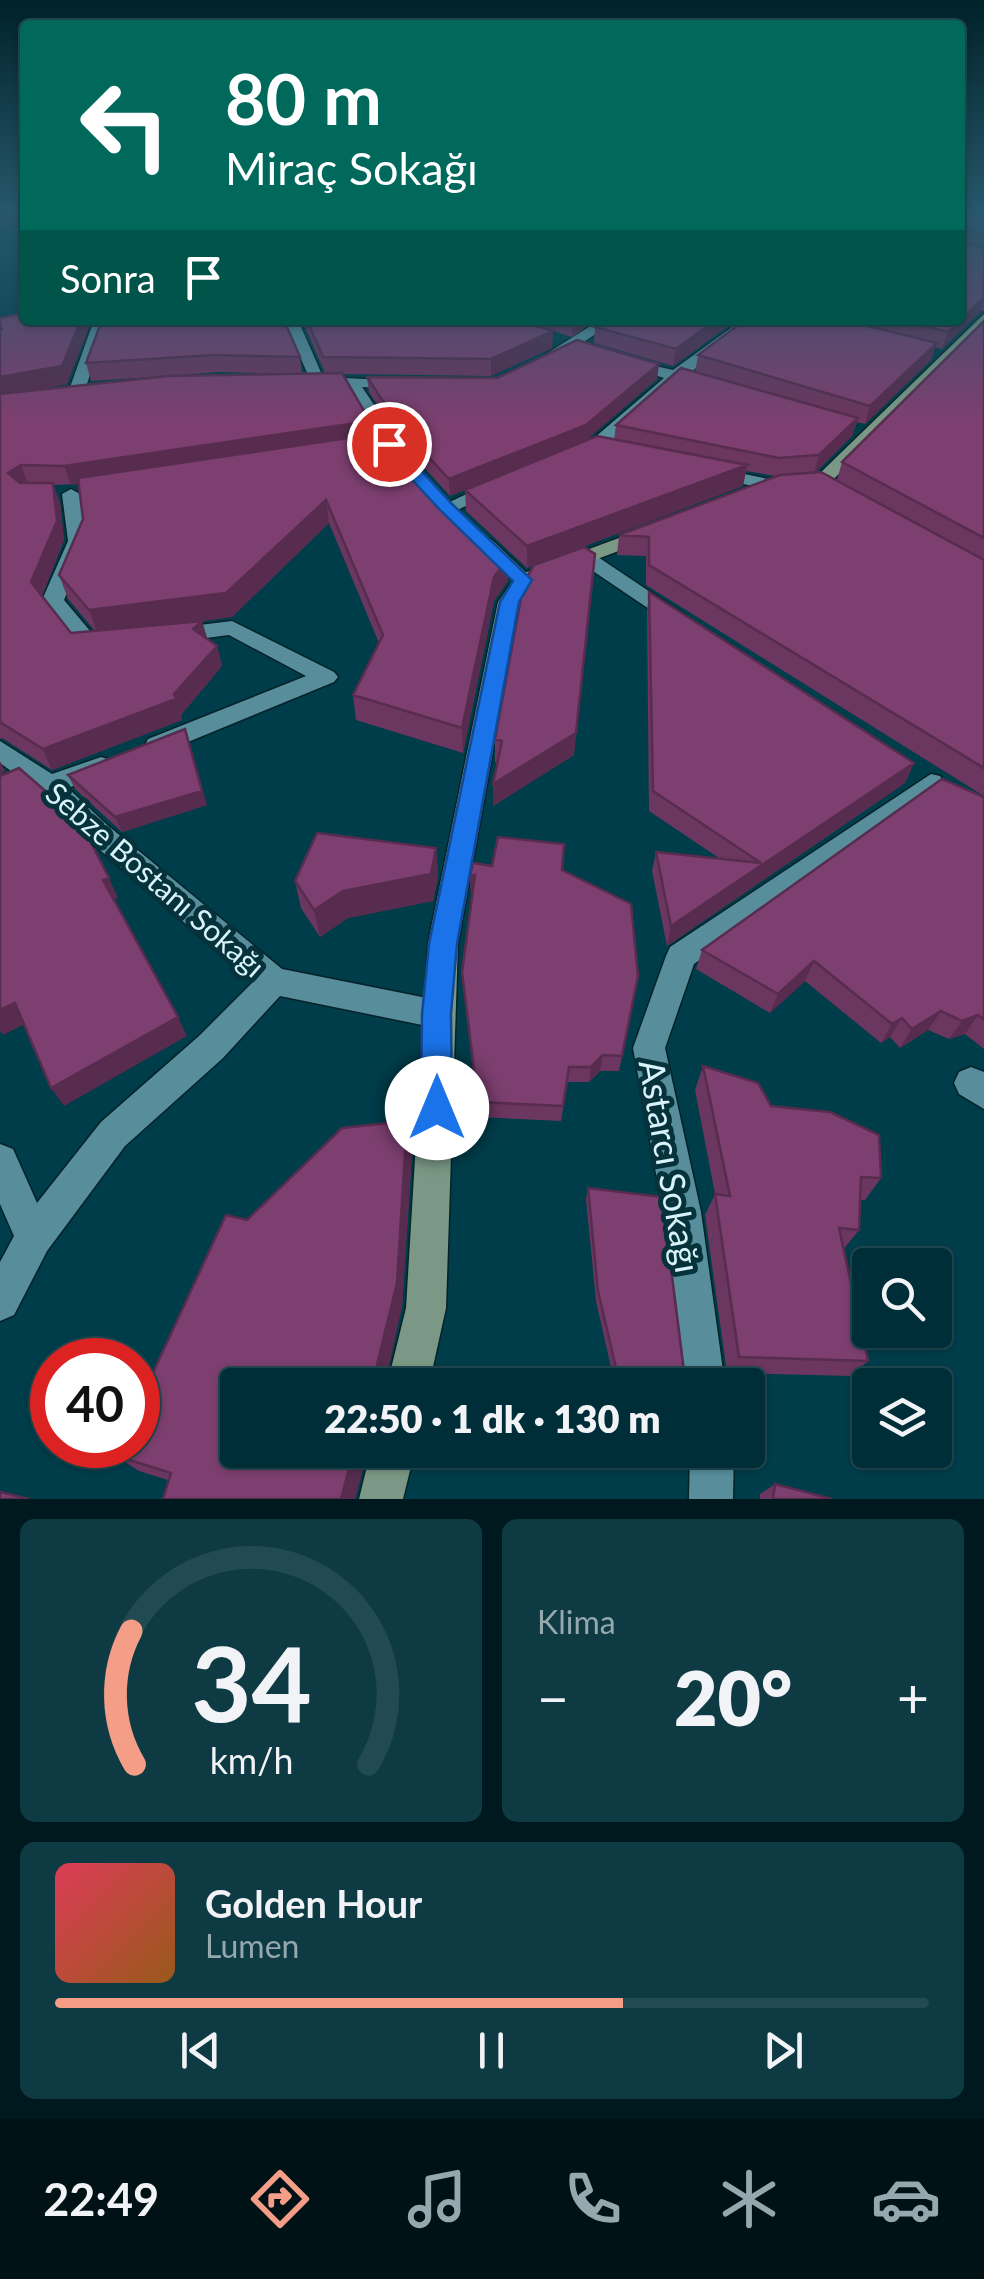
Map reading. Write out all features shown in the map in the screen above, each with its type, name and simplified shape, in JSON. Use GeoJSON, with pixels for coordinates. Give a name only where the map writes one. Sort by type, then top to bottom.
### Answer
{"type":"FeatureCollection","features":[{"type":"Feature","properties":{"kind":"street"},"geometry":{"type":"LineString","coordinates":[[682,467],[772,485],[830,487],[861,429],[934,353],[984,318]]}},
{"type":"Feature","properties":{"kind":"street"},"geometry":{"type":"LineString","coordinates":[[78,390],[99,325]]}},
{"type":"Feature","properties":{"kind":"street"},"geometry":{"type":"LineString","coordinates":[[293,325],[317,381]]}},
{"type":"Feature","properties":{"kind":"street"},"geometry":{"type":"LineString","coordinates":[[543,361],[583,348],[605,325]]}},
{"type":"Feature","properties":{"kind":"street"},"geometry":{"type":"LineString","coordinates":[[558,461],[602,450],[675,376],[744,325]]}},
{"type":"Feature","properties":{"kind":"street"},"geometry":{"type":"LineString","coordinates":[[557,340],[583,348]]}},
{"type":"Feature","properties":{"kind":"street"},"geometry":{"type":"LineString","coordinates":[[608,356],[710,386]]}},
{"type":"Feature","properties":{"kind":"street"},"geometry":{"type":"LineString","coordinates":[[298,381],[424,384]]}},
{"type":"Feature","properties":{"kind":"street"},"geometry":{"type":"LineString","coordinates":[[352,384],[379,446],[412,470]]}},
{"type":"Feature","properties":{"kind":"street"},"geometry":{"type":"LineString","coordinates":[[58,394],[102,388]]}},
{"type":"Feature","properties":{"kind":"street"},"geometry":{"type":"LineString","coordinates":[[506,480],[453,514],[516,591]]}},
{"type":"Feature","properties":{"kind":"street"},"geometry":{"type":"LineString","coordinates":[[738,498],[772,485]]}},
{"type":"Feature","properties":{"kind":"street"},"geometry":{"type":"LineString","coordinates":[[0,790],[126,757],[326,676],[232,628],[90,646],[53,600],[78,540],[72,493]]}},
{"type":"Feature","properties":{"kind":"street"},"geometry":{"type":"LineString","coordinates":[[516,591],[585,557],[670,524]]}},
{"type":"Feature","properties":{"kind":"street"},"geometry":{"type":"LineString","coordinates":[[585,557],[695,630]]}},
{"type":"Feature","properties":{"kind":"street"},"geometry":{"type":"LineString","coordinates":[[412,1368],[426,1308],[443,944],[516,591]]}},
{"type":"Feature","properties":{"kind":"street","name":"Sebze Bostanı Sokağı"},"geometry":{"type":"LineString","coordinates":[[0,750],[274,981],[437,1014]]}},
{"type":"Feature","properties":{"kind":"street","name":"Astarcı Sokağı"},"geometry":{"type":"LineString","coordinates":[[702,1368],[682,1212],[648,1048],[681,956],[932,782]]}},
{"type":"Feature","properties":{"kind":"street"},"geometry":{"type":"LineString","coordinates":[[0,1301],[34,1238],[113,1134],[211,1047],[274,981]]}},
{"type":"Feature","properties":{"kind":"street"},"geometry":{"type":"LineString","coordinates":[[0,1162],[34,1238]]}},
{"type":"Feature","properties":{"kind":"street"},"geometry":{"type":"LineString","coordinates":[[381,1499],[388,1468]]}},
{"type":"Feature","properties":{"kind":"street"},"geometry":{"type":"LineString","coordinates":[[712,1468],[712,1499]]}},
{"type":"Feature","properties":{"kind":"building"},"geometry":{"type":"Polygon","coordinates":[[[965,280],[984,280],[984,298],[965,316],[965,280]]]}},
{"type":"Feature","properties":{"kind":"building"},"geometry":{"type":"Polygon","coordinates":[[[20,314],[20,325],[79,325],[62,366],[0,377],[0,318],[20,314]]]}},
{"type":"Feature","properties":{"kind":"building"},"geometry":{"type":"Polygon","coordinates":[[[984,321],[984,538],[842,462],[984,321]]]}},
{"type":"Feature","properties":{"kind":"building"},"geometry":{"type":"Polygon","coordinates":[[[100,325],[286,325],[300,357],[215,355],[86,363],[100,325]]]}},
{"type":"Feature","properties":{"kind":"building"},"geometry":{"type":"Polygon","coordinates":[[[309,325],[534,325],[553,331],[491,359],[323,357],[309,325]]]}},
{"type":"Feature","properties":{"kind":"building"},"geometry":{"type":"Polygon","coordinates":[[[598,325],[709,325],[676,349],[595,327],[598,325]]]}},
{"type":"Feature","properties":{"kind":"building"},"geometry":{"type":"Polygon","coordinates":[[[738,325],[863,325],[937,343],[870,406],[698,355],[738,325]]]}},
{"type":"Feature","properties":{"kind":"building"},"geometry":{"type":"Polygon","coordinates":[[[919,325],[955,325],[948,332],[919,325]]]}},
{"type":"Feature","properties":{"kind":"building"},"geometry":{"type":"Polygon","coordinates":[[[577,340],[659,364],[586,425],[449,479],[398,424],[367,377],[497,378],[577,340]]]}},
{"type":"Feature","properties":{"kind":"building"},"geometry":{"type":"Polygon","coordinates":[[[681,368],[858,418],[819,455],[779,458],[616,425],[681,368]]]}},
{"type":"Feature","properties":{"kind":"building"},"geometry":{"type":"Polygon","coordinates":[[[342,373],[370,421],[64,466],[21,465],[8,473],[20,483],[53,483],[57,521],[31,582],[71,633],[202,621],[193,629],[217,646],[174,694],[176,699],[43,749],[0,722],[0,394],[168,376],[342,373]]]}},
{"type":"Feature","properties":{"kind":"building"},"geometry":{"type":"Polygon","coordinates":[[[382,433],[435,492],[508,558],[494,577],[462,728],[353,695],[383,635],[326,500],[226,593],[89,610],[59,575],[83,519],[78,478],[382,433]]]}},
{"type":"Feature","properties":{"kind":"building"},"geometry":{"type":"Polygon","coordinates":[[[597,436],[747,465],[527,546],[465,490],[597,436]]]}},
{"type":"Feature","properties":{"kind":"building"},"geometry":{"type":"Polygon","coordinates":[[[821,472],[984,560],[984,768],[649,565],[649,537],[619,535],[780,475],[821,472]]]}},
{"type":"Feature","properties":{"kind":"building"},"geometry":{"type":"Polygon","coordinates":[[[584,547],[595,554],[576,733],[493,784],[502,741],[495,739],[524,582],[534,565],[584,547]]]}},
{"type":"Feature","properties":{"kind":"building"},"geometry":{"type":"Polygon","coordinates":[[[649,592],[914,763],[671,926],[656,852],[761,863],[653,791],[649,592]]]}},
{"type":"Feature","properties":{"kind":"building"},"geometry":{"type":"Polygon","coordinates":[[[185,729],[202,791],[115,817],[68,775],[185,729]]]}},
{"type":"Feature","properties":{"kind":"building"},"geometry":{"type":"Polygon","coordinates":[[[19,768],[80,821],[109,878],[103,880],[178,1017],[51,1088],[15,1003],[0,1010],[0,776],[19,768]]]}},
{"type":"Feature","properties":{"kind":"building"},"geometry":{"type":"Polygon","coordinates":[[[942,779],[984,797],[984,1019],[978,1015],[962,1021],[941,1011],[912,1029],[902,1018],[892,1024],[814,961],[778,994],[702,950],[942,779]]]}},
{"type":"Feature","properties":{"kind":"building"},"geometry":{"type":"Polygon","coordinates":[[[317,833],[436,848],[431,874],[343,891],[314,910],[295,881],[317,833]]]}},
{"type":"Feature","properties":{"kind":"building"},"geometry":{"type":"Polygon","coordinates":[[[498,837],[564,844],[562,870],[631,904],[638,976],[622,1056],[603,1055],[591,1067],[569,1067],[563,1106],[478,1102],[462,972],[475,875],[470,876],[473,863],[492,866],[498,837]]]}},
{"type":"Feature","properties":{"kind":"building"},"geometry":{"type":"Polygon","coordinates":[[[703,1066],[758,1083],[771,1106],[830,1112],[879,1135],[881,1178],[861,1177],[859,1230],[839,1228],[852,1288],[852,1348],[865,1348],[868,1361],[739,1357],[715,1194],[730,1196],[703,1066]]]}},
{"type":"Feature","properties":{"kind":"building"},"geometry":{"type":"Polygon","coordinates":[[[407,1121],[397,1283],[376,1368],[220,1368],[220,1468],[349,1468],[341,1499],[163,1499],[171,1473],[155,1468],[160,1468],[160,1358],[226,1215],[247,1220],[342,1128],[407,1121]]]}},
{"type":"Feature","properties":{"kind":"building"},"geometry":{"type":"Polygon","coordinates":[[[588,1188],[662,1197],[684,1368],[616,1368],[598,1291],[588,1188]]]}},
{"type":"Feature","properties":{"kind":"building"},"geometry":{"type":"Polygon","coordinates":[[[775,1484],[832,1499],[773,1499],[775,1484]]]}},
{"type":"Feature","properties":{"kind":"building"},"geometry":{"type":"Polygon","coordinates":[[[0,1492],[29,1499],[0,1499],[0,1492]]]}},
{"type":"Feature","properties":{"kind":"route"},"geometry":{"type":"LineString","coordinates":[[389,444],[446,508],[523,580],[509,602],[443,944],[437,1014],[437,1108]]}}]}
